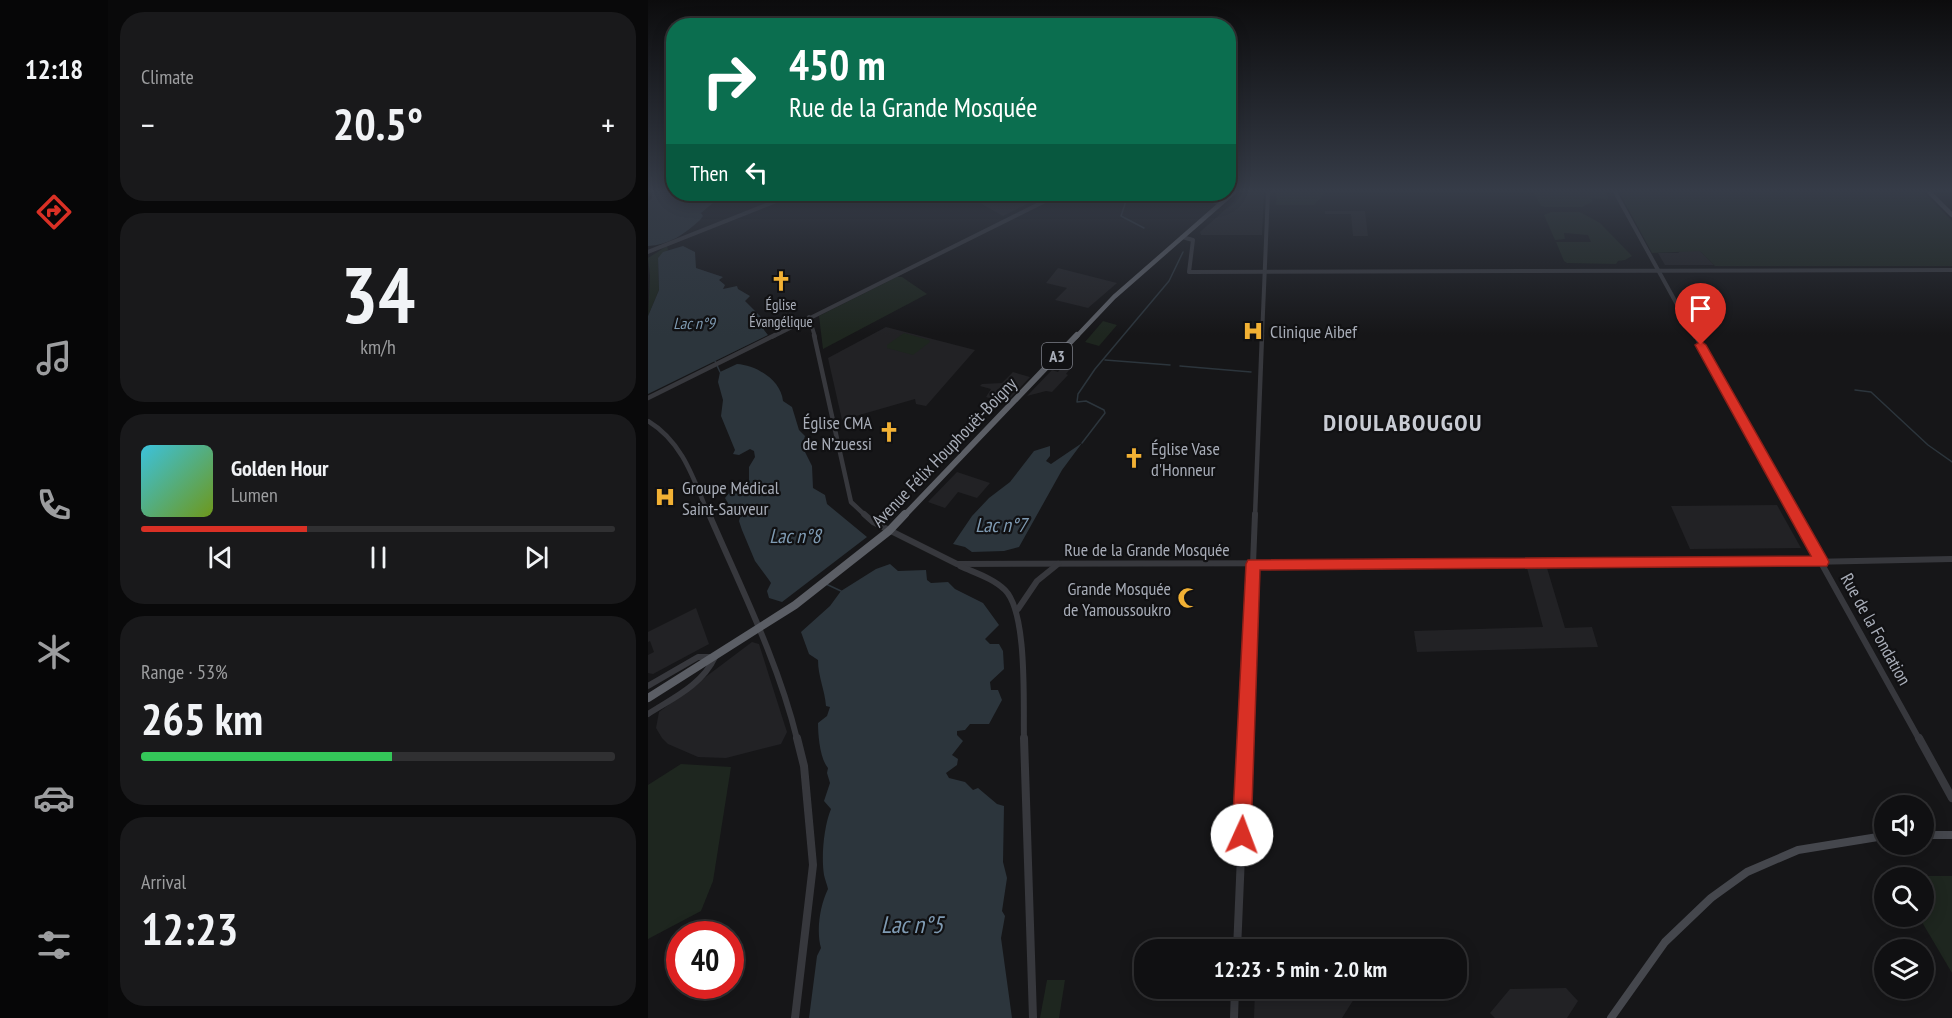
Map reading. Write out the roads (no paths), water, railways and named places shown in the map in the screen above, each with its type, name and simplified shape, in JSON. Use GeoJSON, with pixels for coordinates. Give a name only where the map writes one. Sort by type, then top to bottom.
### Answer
{"type":"FeatureCollection","features":[{"type":"Feature","properties":{"kind":"highway","name":"Avenue Félix Houphouët-Boigny"},"geometry":{"type":"LineString","coordinates":[[648,698],[813,593],[889,531],[1097,315],[1179,240]]}},
{"type":"Feature","properties":{"kind":"main road"},"geometry":{"type":"LineString","coordinates":[[1934,835],[1952,835]]}},
{"type":"Feature","properties":{"kind":"main road"},"geometry":{"type":"LineString","coordinates":[[1611,1018],[1665,942],[1711,898],[1747,872],[1798,850],[1874,838]]}},
{"type":"Feature","properties":{"kind":"street"},"geometry":{"type":"LineString","coordinates":[[648,252],[679,240]]}},
{"type":"Feature","properties":{"kind":"street"},"geometry":{"type":"LineString","coordinates":[[648,398],[967,240]]}},
{"type":"Feature","properties":{"kind":"street"},"geometry":{"type":"LineString","coordinates":[[1192,240],[1194,240],[1190,272],[1952,270]]}},
{"type":"Feature","properties":{"kind":"street"},"geometry":{"type":"LineString","coordinates":[[1237,939],[1266,240]]}},
{"type":"Feature","properties":{"kind":"street","name":"Rue de la Fondation"},"geometry":{"type":"LineString","coordinates":[[1642,240],[1952,798]]}},
{"type":"Feature","properties":{"kind":"street","name":"Rue de la Grande Mosquée"},"geometry":{"type":"LineString","coordinates":[[809,317],[820,355],[851,502],[873,522],[957,564],[1822,562],[1952,559]]}},
{"type":"Feature","properties":{"kind":"street"},"geometry":{"type":"LineString","coordinates":[[648,421],[663,430],[682,453],[759,629],[789,706],[793,726],[799,739],[811,827],[813,871],[795,1018]]}},
{"type":"Feature","properties":{"kind":"street"},"geometry":{"type":"LineString","coordinates":[[957,564],[1001,586],[1008,592],[1018,609],[1021,638],[1033,1018]]}},
{"type":"Feature","properties":{"kind":"street"},"geometry":{"type":"LineString","coordinates":[[1018,609],[1037,581],[1058,564]]}},
{"type":"Feature","properties":{"kind":"street"},"geometry":{"type":"LineString","coordinates":[[648,686],[698,657],[715,657],[711,668],[701,677],[648,714]]}},
{"type":"Feature","properties":{"kind":"street"},"geometry":{"type":"LineString","coordinates":[[1234,1018],[1235,999]]}},
{"type":"Feature","properties":{"kind":"water"},"geometry":{"type":"Polygon","coordinates":[[[648,240],[673,240],[656,245],[648,246],[648,240]]]}},
{"type":"Feature","properties":{"kind":"water","name":"Lac n°9"},"geometry":{"type":"Polygon","coordinates":[[[683,246],[695,252],[696,268],[723,277],[719,280],[725,285],[723,289],[737,286],[750,296],[745,301],[763,319],[764,330],[768,335],[648,394],[648,316],[659,290],[658,258],[663,252],[683,246]]]}},
{"type":"Feature","properties":{"kind":"water","name":"Lac n°8"},"geometry":{"type":"Polygon","coordinates":[[[737,364],[752,367],[773,380],[778,386],[783,401],[792,407],[799,430],[805,436],[802,446],[812,466],[813,488],[825,495],[827,504],[867,537],[782,602],[769,598],[767,591],[771,583],[755,561],[739,521],[743,508],[730,507],[725,498],[730,492],[749,483],[749,467],[755,457],[754,451],[750,449],[739,455],[733,454],[735,450],[721,416],[723,400],[718,382],[720,372],[737,364]]]}},
{"type":"Feature","properties":{"kind":"water","name":"Lac n°7"},"geometry":{"type":"Polygon","coordinates":[[[1082,443],[1062,470],[1019,547],[1004,551],[972,552],[965,547],[953,544],[972,516],[989,498],[1010,482],[1034,451],[1050,446],[1050,456],[1046,461],[1051,464],[1082,443]]]}},
{"type":"Feature","properties":{"kind":"water","name":"Lac n°5"},"geometry":{"type":"Polygon","coordinates":[[[890,564],[898,571],[926,570],[927,580],[931,583],[948,582],[955,589],[983,603],[999,625],[985,639],[990,644],[999,644],[1003,651],[1004,669],[990,682],[991,690],[998,690],[1002,700],[989,724],[970,724],[965,730],[957,731],[957,735],[963,741],[952,755],[958,759],[957,765],[946,773],[949,778],[965,782],[973,790],[978,788],[997,804],[1004,806],[1003,862],[1007,878],[1001,938],[1012,1018],[809,1018],[817,956],[821,948],[820,918],[828,889],[824,875],[823,850],[831,809],[824,801],[830,783],[828,768],[820,747],[818,723],[827,716],[830,707],[826,706],[818,660],[809,654],[801,632],[830,606],[841,591],[876,569],[890,564]]]}},
{"type":"Feature","properties":{"kind":"waterway"},"geometry":{"type":"LineString","coordinates":[[1082,443],[1105,413],[1104,410],[1086,401],[1077,402],[1078,394],[1095,369],[1169,281],[1183,252]]}},
{"type":"Feature","properties":{"kind":"waterway"},"geometry":{"type":"LineString","coordinates":[[1105,360],[1170,365]]}},
{"type":"Feature","properties":{"kind":"waterway"},"geometry":{"type":"LineString","coordinates":[[715,361],[720,372]]}},
{"type":"Feature","properties":{"kind":"waterway"},"geometry":{"type":"LineString","coordinates":[[1180,366],[1251,372]]}},
{"type":"Feature","properties":{"kind":"waterway"},"geometry":{"type":"LineString","coordinates":[[1855,390],[1871,392],[1928,445],[1952,462]]}},
{"type":"Feature","properties":{"kind":"waterway"},"geometry":{"type":"LineString","coordinates":[[826,584],[841,591]]}},
{"type":"Feature","properties":{"kind":"place","name":"Église Évangélique"},"geometry":{"type":"Point","coordinates":[781,281]}},
{"type":"Feature","properties":{"kind":"place","name":"Clinique Aibef"},"geometry":{"type":"Point","coordinates":[1253,331]}},
{"type":"Feature","properties":{"kind":"place","name":"Église CMA de N’zuessi"},"geometry":{"type":"Point","coordinates":[889,432]}},
{"type":"Feature","properties":{"kind":"place","name":"Église Vase d'Honneur"},"geometry":{"type":"Point","coordinates":[1134,458]}},
{"type":"Feature","properties":{"kind":"place","name":"Groupe Médical Saint-Sauveur"},"geometry":{"type":"Point","coordinates":[665,497]}},
{"type":"Feature","properties":{"kind":"place","name":"Grande Mosquée de Yamoussoukro"},"geometry":{"type":"Point","coordinates":[1188,598]}},
{"type":"Feature","properties":{"kind":"district","name":"DIOULABOUGOU"},"geometry":{"type":"Point","coordinates":[1403,422]}}]}
